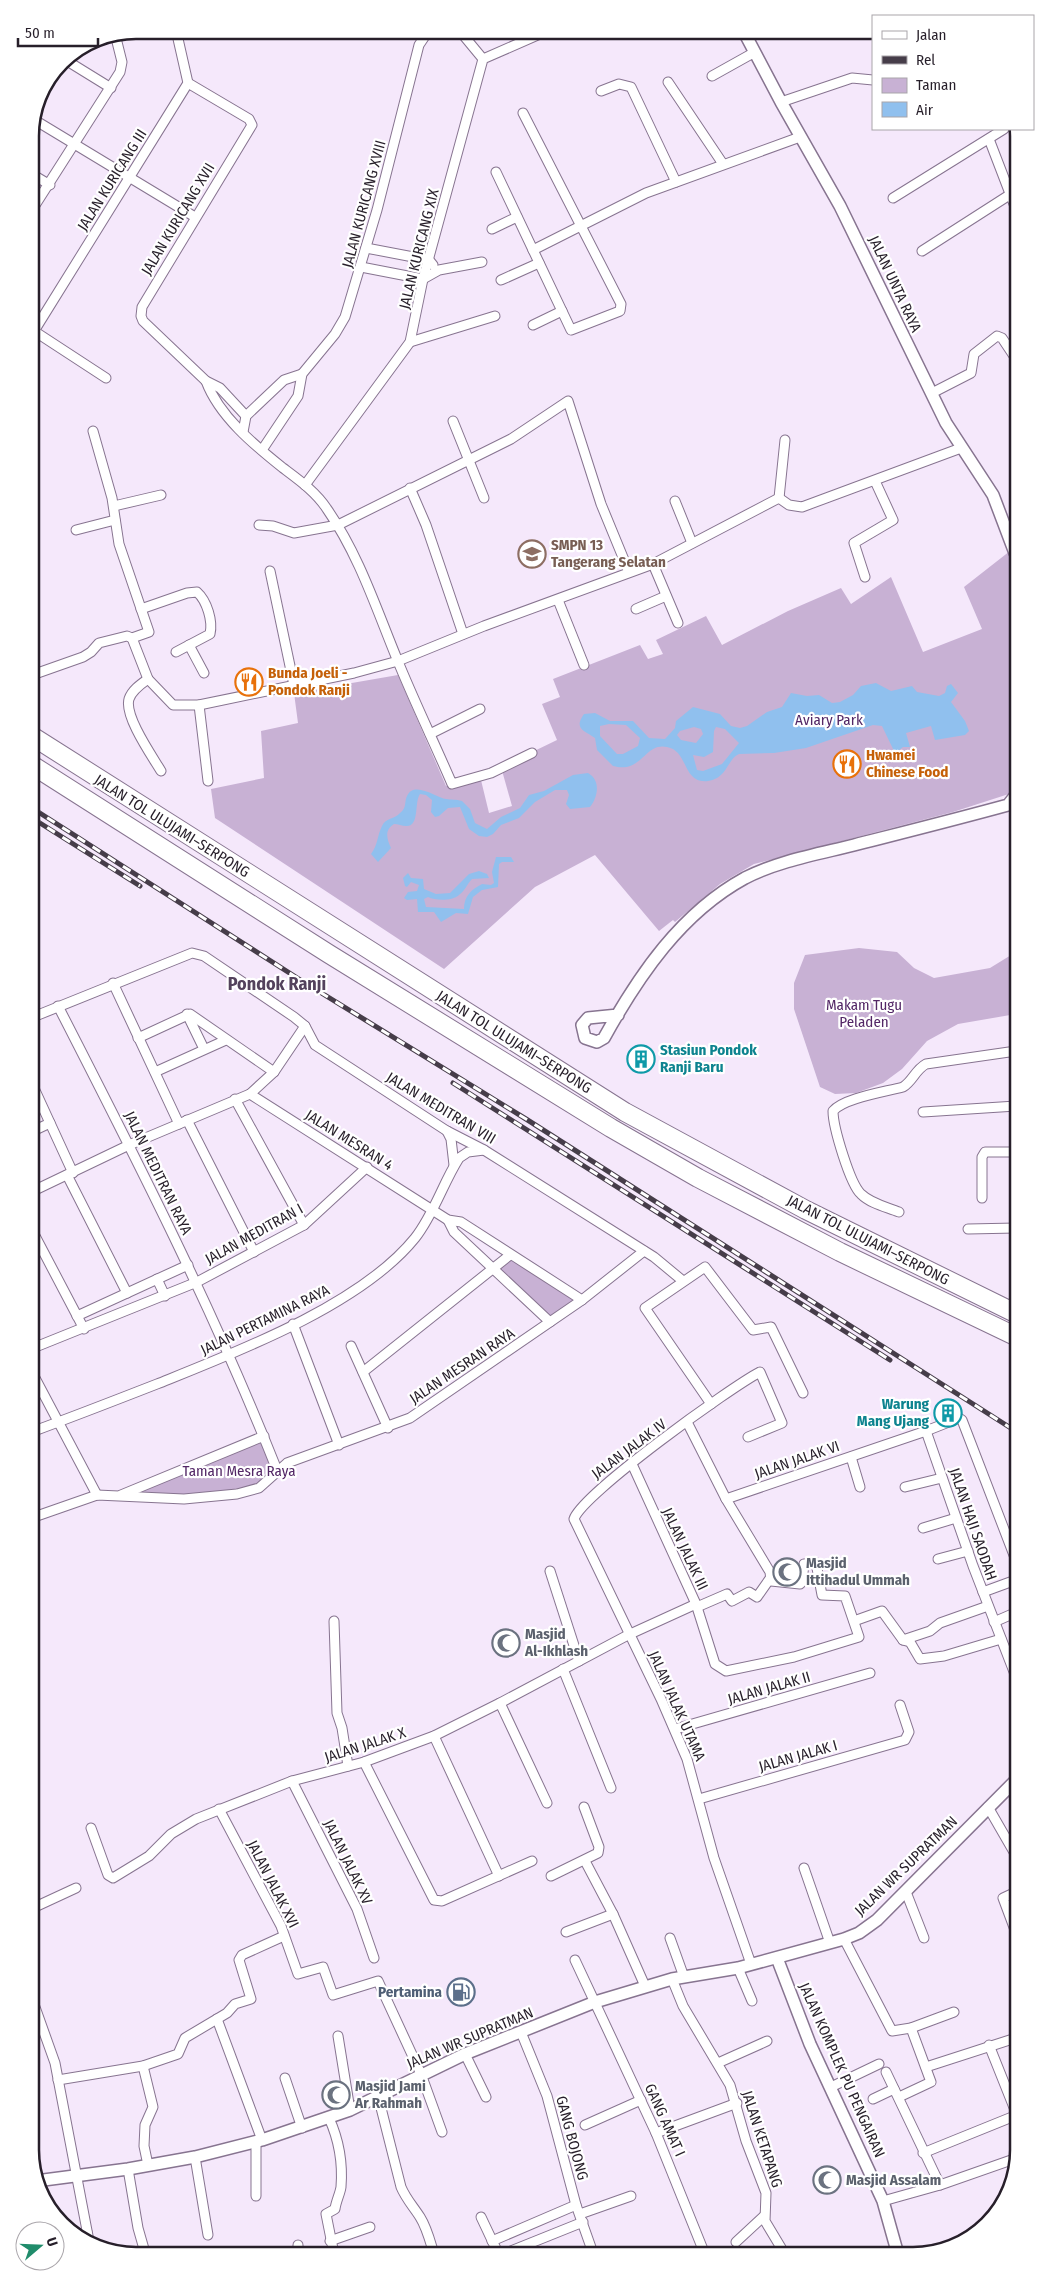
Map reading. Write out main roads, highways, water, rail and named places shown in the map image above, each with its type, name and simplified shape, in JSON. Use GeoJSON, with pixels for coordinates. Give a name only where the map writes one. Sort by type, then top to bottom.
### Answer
{"type":"FeatureCollection","features":[{"type":"Feature","properties":{"kind":"highway","name":"JALAN TOL ULUJAMI–SERPONG"},"geometry":{"type":"LineString","coordinates":[[39,740],[625,1112],[806,1210],[1010,1311]]}},
{"type":"Feature","properties":{"kind":"highway","name":"JALAN TOL ULUJAMI–SERPONG"},"geometry":{"type":"LineString","coordinates":[[39,769],[321,949],[619,1133],[698,1178],[840,1252],[1010,1334]]}},
{"type":"Feature","properties":{"kind":"water"},"geometry":{"type":"Polygon","coordinates":[[[876,683],[891,691],[912,686],[917,692],[939,696],[945,693],[947,686],[951,684],[958,693],[951,702],[965,721],[969,731],[965,735],[935,740],[931,726],[906,733],[910,747],[903,747],[898,751],[894,751],[882,726],[873,725],[806,748],[774,753],[739,754],[735,756],[720,776],[708,781],[700,781],[689,773],[679,754],[667,747],[653,749],[631,766],[613,766],[597,750],[595,738],[580,726],[584,714],[595,713],[610,721],[633,721],[649,738],[665,739],[675,728],[676,721],[693,707],[720,714],[731,726],[740,728],[747,726],[767,712],[782,707],[791,693],[807,696],[819,695],[832,703],[840,702],[853,695],[861,686],[876,683]],[[609,724],[600,726],[600,736],[617,754],[623,754],[638,746],[640,738],[626,725],[609,724]],[[694,727],[680,731],[677,735],[681,740],[696,743],[703,734],[701,729],[694,727]],[[716,727],[714,731],[713,752],[704,757],[693,755],[697,770],[703,771],[722,764],[739,743],[725,729],[716,727]]]}},
{"type":"Feature","properties":{"kind":"water"},"geometry":{"type":"Polygon","coordinates":[[[588,773],[595,780],[597,789],[590,807],[570,809],[566,804],[569,795],[567,790],[555,790],[535,802],[519,818],[501,825],[493,834],[487,837],[479,836],[469,829],[460,807],[448,808],[435,817],[431,812],[432,800],[426,795],[420,794],[413,823],[406,826],[394,824],[391,826],[387,835],[391,848],[378,862],[371,854],[383,823],[402,811],[410,791],[426,791],[442,798],[462,801],[470,809],[475,823],[487,829],[501,817],[520,808],[529,795],[544,791],[573,775],[588,773]]]}},
{"type":"Feature","properties":{"kind":"water"},"geometry":{"type":"Polygon","coordinates":[[[496,857],[511,857],[514,862],[502,862],[499,864],[498,887],[482,890],[473,897],[468,914],[456,913],[441,922],[434,912],[418,912],[417,899],[407,900],[404,898],[408,892],[417,891],[419,885],[411,882],[407,887],[405,886],[403,878],[408,873],[411,878],[423,879],[424,889],[436,894],[450,893],[469,874],[479,871],[487,874],[489,878],[472,879],[463,892],[456,897],[444,900],[428,897],[424,899],[426,907],[464,909],[465,900],[471,891],[482,884],[491,885],[494,883],[492,872],[496,857]]]}},
{"type":"Feature","properties":{"kind":"railway"},"geometry":{"type":"LineString","coordinates":[[39,812],[302,981],[526,1119],[1010,1428]]}},
{"type":"Feature","properties":{"kind":"railway"},"geometry":{"type":"LineString","coordinates":[[39,822],[140,886]]}},
{"type":"Feature","properties":{"kind":"railway"},"geometry":{"type":"LineString","coordinates":[[453,1083],[890,1360]]}},
{"type":"Feature","properties":{"kind":"place","name":"SMPN 13 Tangerang Selatan"},"geometry":{"type":"Point","coordinates":[532,554]}},
{"type":"Feature","properties":{"kind":"place","name":"Bunda Joeli - Pondok Ranji"},"geometry":{"type":"Point","coordinates":[249,682]}},
{"type":"Feature","properties":{"kind":"place","name":"Hwamei Chinese Food"},"geometry":{"type":"Point","coordinates":[847,764]}},
{"type":"Feature","properties":{"kind":"place","name":"Stasiun Pondok Ranji Baru"},"geometry":{"type":"Point","coordinates":[641,1059]}},
{"type":"Feature","properties":{"kind":"place","name":"Warung Mang Ujang"},"geometry":{"type":"Point","coordinates":[948,1413]}},
{"type":"Feature","properties":{"kind":"place","name":"Masjid Ittihadul Ummah"},"geometry":{"type":"Point","coordinates":[787,1572]}},
{"type":"Feature","properties":{"kind":"place","name":"Masjid Al-Ikhlash"},"geometry":{"type":"Point","coordinates":[506,1643]}},
{"type":"Feature","properties":{"kind":"place","name":"Pertamina"},"geometry":{"type":"Point","coordinates":[461,1992]}},
{"type":"Feature","properties":{"kind":"place","name":"Masjid Jami Ar Rahmah"},"geometry":{"type":"Point","coordinates":[336,2095]}},
{"type":"Feature","properties":{"kind":"place","name":"Masjid Assalam"},"geometry":{"type":"Point","coordinates":[827,2180]}},
{"type":"Feature","properties":{"kind":"district","name":"Pondok Ranji"},"geometry":{"type":"Point","coordinates":[277,984]}},
{"type":"Feature","properties":{"kind":"park label","name":"Aviary Park"},"geometry":{"type":"Point","coordinates":[829,720]}},
{"type":"Feature","properties":{"kind":"park label","name":"Makam Tugu Peladen"},"geometry":{"type":"Point","coordinates":[864,1014]}},
{"type":"Feature","properties":{"kind":"park label","name":"Taman Mesra Raya"},"geometry":{"type":"Point","coordinates":[239,1471]}}]}
